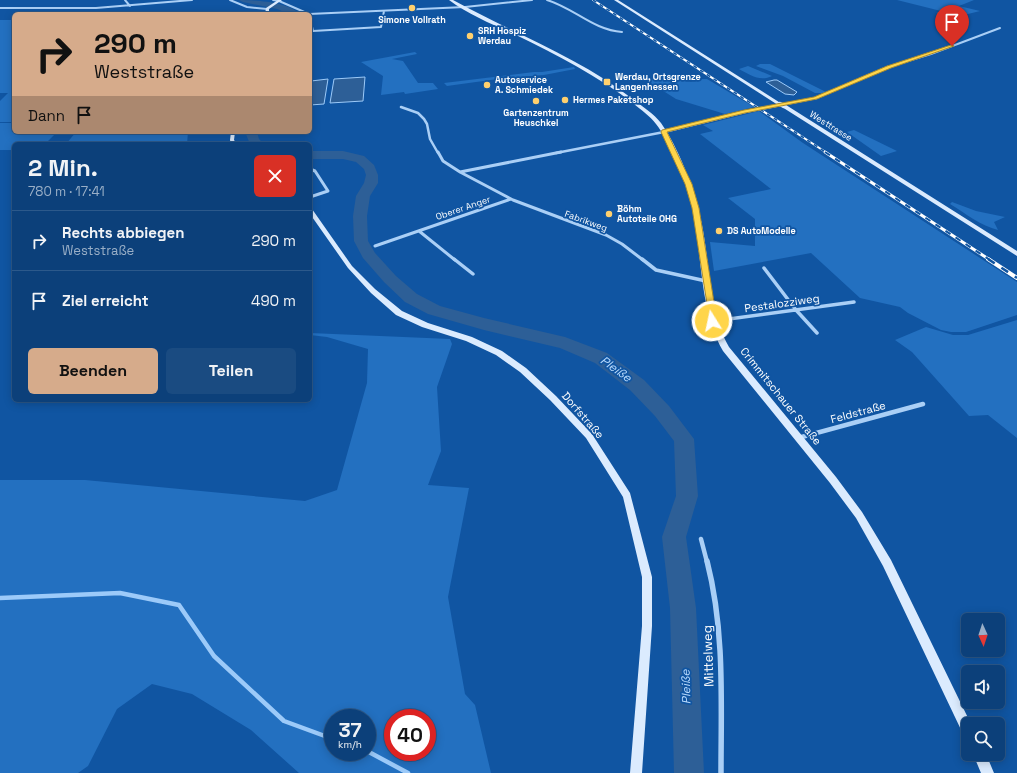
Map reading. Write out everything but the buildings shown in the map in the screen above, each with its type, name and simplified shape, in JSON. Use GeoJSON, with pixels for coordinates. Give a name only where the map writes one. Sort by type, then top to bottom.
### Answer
{"type":"FeatureCollection","features":[{"type":"Feature","properties":{"kind":"street"},"geometry":{"type":"LineString","coordinates":[[125,0],[130,6]]}},
{"type":"Feature","properties":{"kind":"street"},"geometry":{"type":"LineString","coordinates":[[0,8],[55,10],[130,6],[192,0]]}},
{"type":"Feature","properties":{"kind":"street"},"geometry":{"type":"LineString","coordinates":[[230,0],[247,7],[268,8],[280,0]]}},
{"type":"Feature","properties":{"kind":"street"},"geometry":{"type":"LineString","coordinates":[[272,0],[280,0],[305,12]]}},
{"type":"Feature","properties":{"kind":"street","name":"Crimmitschauer Straße"},"geometry":{"type":"LineString","coordinates":[[452,0],[488,20],[562,55],[621,92],[654,117],[664,132],[693,196],[697,214],[712,321],[726,349],[849,501],[873,538],[961,718]]}},
{"type":"Feature","properties":{"kind":"street"},"geometry":{"type":"LineString","coordinates":[[312,14],[464,7],[532,0]]}},
{"type":"Feature","properties":{"kind":"street"},"geometry":{"type":"LineString","coordinates":[[547,0],[556,2],[601,29],[612,32],[622,32]]}},
{"type":"Feature","properties":{"kind":"street","name":"Westtrasse"},"geometry":{"type":"LineString","coordinates":[[616,0],[1017,254]]}},
{"type":"Feature","properties":{"kind":"street"},"geometry":{"type":"LineString","coordinates":[[267,12],[268,8]]}},
{"type":"Feature","properties":{"kind":"street"},"geometry":{"type":"LineString","coordinates":[[312,27],[313,31],[381,27],[384,11]]}},
{"type":"Feature","properties":{"kind":"street"},"geometry":{"type":"LineString","coordinates":[[460,172],[664,132],[744,112],[816,98],[884,68],[931,54],[1000,28]]}},
{"type":"Feature","properties":{"kind":"street","name":"Fabrikweg"},"geometry":{"type":"LineString","coordinates":[[401,107],[418,113],[424,119],[430,140],[443,161],[460,172],[511,199],[606,235],[622,244],[656,270],[706,281]]}},
{"type":"Feature","properties":{"kind":"street"},"geometry":{"type":"LineString","coordinates":[[312,170],[315,171],[328,191],[312,196]]}},
{"type":"Feature","properties":{"kind":"street","name":"Oberer Anger"},"geometry":{"type":"LineString","coordinates":[[375,246],[511,199]]}},
{"type":"Feature","properties":{"kind":"street","name":"Dorfstraße"},"geometry":{"type":"LineString","coordinates":[[312,213],[350,267],[373,291],[399,313],[425,325],[469,339],[493,350],[523,370],[553,398],[589,436],[627,496],[647,577],[647,626],[636,773]]}},
{"type":"Feature","properties":{"kind":"street"},"geometry":{"type":"LineString","coordinates":[[419,231],[473,274]]}},
{"type":"Feature","properties":{"kind":"street"},"geometry":{"type":"LineString","coordinates":[[764,268],[796,310],[817,332]]}},
{"type":"Feature","properties":{"kind":"street","name":"Pestalozziweg"},"geometry":{"type":"LineString","coordinates":[[712,321],[854,302]]}},
{"type":"Feature","properties":{"kind":"street","name":"Feldstraße"},"geometry":{"type":"LineString","coordinates":[[798,438],[922,404]]}},
{"type":"Feature","properties":{"kind":"street","name":"Mittelweg"},"geometry":{"type":"LineString","coordinates":[[701,539],[713,584],[718,618],[721,684],[721,773]]}},
{"type":"Feature","properties":{"kind":"street"},"geometry":{"type":"LineString","coordinates":[[982,761],[988,773]]}},
{"type":"Feature","properties":{"kind":"shaded area"},"geometry":{"type":"Polygon","coordinates":[[[897,0],[974,0],[959,6],[980,11],[956,17],[936,13],[941,11],[897,0]]]}},
{"type":"Feature","properties":{"kind":"shaded area"},"geometry":{"type":"Polygon","coordinates":[[[0,20],[12,20],[12,122],[0,122],[0,101],[8,93],[0,93],[0,20]]]}},
{"type":"Feature","properties":{"kind":"shaded area"},"geometry":{"type":"Polygon","coordinates":[[[415,52],[417,54],[392,59],[403,61],[418,83],[433,83],[438,89],[405,94],[404,92],[381,95],[383,76],[361,62],[415,52]]]}},
{"type":"Feature","properties":{"kind":"shaded area"},"geometry":{"type":"Polygon","coordinates":[[[760,64],[770,64],[828,93],[815,93],[783,76],[756,66],[760,64]]]}},
{"type":"Feature","properties":{"kind":"shaded area"},"geometry":{"type":"Polygon","coordinates":[[[748,66],[772,76],[768,78],[759,78],[739,69],[748,66]]]}},
{"type":"Feature","properties":{"kind":"shaded area"},"geometry":{"type":"Polygon","coordinates":[[[574,67],[575,69],[544,75],[505,78],[447,86],[444,83],[542,72],[574,67]]]}},
{"type":"Feature","properties":{"kind":"shaded area"},"geometry":{"type":"Polygon","coordinates":[[[365,77],[363,101],[330,103],[334,79],[365,77]]]}},
{"type":"Feature","properties":{"kind":"shaded area"},"geometry":{"type":"Polygon","coordinates":[[[328,79],[324,104],[312,105],[312,81],[328,79]]]}},
{"type":"Feature","properties":{"kind":"shaded area"},"geometry":{"type":"Polygon","coordinates":[[[707,79],[754,107],[725,114],[676,99],[646,80],[707,79]]]}},
{"type":"Feature","properties":{"kind":"shaded area"},"geometry":{"type":"Polygon","coordinates":[[[777,80],[797,92],[794,95],[785,94],[766,82],[777,80]]]}},
{"type":"Feature","properties":{"kind":"shaded area"},"geometry":{"type":"Polygon","coordinates":[[[759,111],[803,143],[1017,282],[1017,315],[966,332],[941,330],[908,313],[900,307],[860,298],[811,253],[714,271],[710,242],[755,246],[755,219],[728,198],[771,189],[700,134],[713,131],[703,125],[759,111]]]}},
{"type":"Feature","properties":{"kind":"shaded area"},"geometry":{"type":"Polygon","coordinates":[[[0,123],[12,123],[12,134],[55,134],[47,142],[12,142],[12,150],[0,150],[0,123]]]}},
{"type":"Feature","properties":{"kind":"shaded area"},"geometry":{"type":"Polygon","coordinates":[[[854,130],[897,151],[881,156],[847,132],[854,130]]]}},
{"type":"Feature","properties":{"kind":"shaded area"},"geometry":{"type":"Polygon","coordinates":[[[74,134],[188,134],[187,142],[68,142],[74,134]]]}},
{"type":"Feature","properties":{"kind":"shaded area"},"geometry":{"type":"Polygon","coordinates":[[[952,202],[976,211],[1005,217],[994,222],[998,230],[985,226],[973,219],[950,204],[952,202]]]}},
{"type":"Feature","properties":{"kind":"shaded area"},"geometry":{"type":"Polygon","coordinates":[[[1017,320],[1017,438],[988,415],[969,416],[912,352],[895,340],[926,327],[953,335],[968,335],[1017,320]]]}},
{"type":"Feature","properties":{"kind":"shaded area"},"geometry":{"type":"Polygon","coordinates":[[[312,333],[450,339],[452,344],[437,387],[441,451],[428,485],[469,488],[448,597],[465,694],[475,705],[491,773],[299,773],[251,730],[192,694],[152,684],[117,709],[88,766],[78,773],[0,773],[0,480],[85,480],[305,501],[337,490],[367,383],[368,349],[327,337],[312,335],[312,333]]]}},
{"type":"Feature","properties":{"kind":"waterway","name":"Pleiße"},"geometry":{"type":"LineString","coordinates":[[243,0],[279,7],[291,12]]}},
{"type":"Feature","properties":{"kind":"waterway","name":"Pleiße"},"geometry":{"type":"LineString","coordinates":[[252,134],[255,142]]}},
{"type":"Feature","properties":{"kind":"waterway","name":"Pleiße"},"geometry":{"type":"LineString","coordinates":[[312,155],[343,155],[360,159],[370,168],[372,175],[371,183],[363,196],[360,216],[361,241],[368,255],[390,279],[411,298],[434,310],[484,324],[565,343],[601,358],[637,385],[662,411],[684,439],[687,496],[674,537],[683,608],[689,773]]}},
{"type":"Feature","properties":{"kind":"waterway"},"geometry":{"type":"LineString","coordinates":[[0,598],[120,593],[179,605],[214,656],[284,721],[324,736]]}},
{"type":"Feature","properties":{"kind":"waterway"},"geometry":{"type":"LineString","coordinates":[[376,756],[408,773]]}},
{"type":"Feature","properties":{"kind":"railway"},"geometry":{"type":"LineString","coordinates":[[593,0],[827,153]]}},
{"type":"Feature","properties":{"kind":"railway"},"geometry":{"type":"LineString","coordinates":[[825,152],[990,260]]}},
{"type":"Feature","properties":{"kind":"railway"},"geometry":{"type":"LineString","coordinates":[[988,259],[1017,278]]}},
{"type":"Feature","properties":{"kind":"place","name":"Simone Vollrath"},"geometry":{"type":"Point","coordinates":[412,8]}},
{"type":"Feature","properties":{"kind":"place","name":"SRH Hospiz Werdau"},"geometry":{"type":"Point","coordinates":[470,36]}},
{"type":"Feature","properties":{"kind":"place","name":"Werdau, Ortsgrenze Langenhessen"},"geometry":{"type":"Point","coordinates":[607,82]}},
{"type":"Feature","properties":{"kind":"place","name":"Autoservice A. Schmiedek"},"geometry":{"type":"Point","coordinates":[487,85]}},
{"type":"Feature","properties":{"kind":"place","name":"Hermes Paketshop"},"geometry":{"type":"Point","coordinates":[565,100]}},
{"type":"Feature","properties":{"kind":"place","name":"Gartenzentrum Heuschkel"},"geometry":{"type":"Point","coordinates":[536,101]}},
{"type":"Feature","properties":{"kind":"place","name":"Böhm Autoteile OHG"},"geometry":{"type":"Point","coordinates":[609,214]}},
{"type":"Feature","properties":{"kind":"place","name":"DS AutoModelle"},"geometry":{"type":"Point","coordinates":[719,231]}},
{"type":"Feature","properties":{"kind":"route"},"geometry":{"type":"LineString","coordinates":[[712,321],[696,208],[689,184],[664,132],[744,112],[816,98],[867,75],[901,62],[931,54],[952,46]]}}]}
